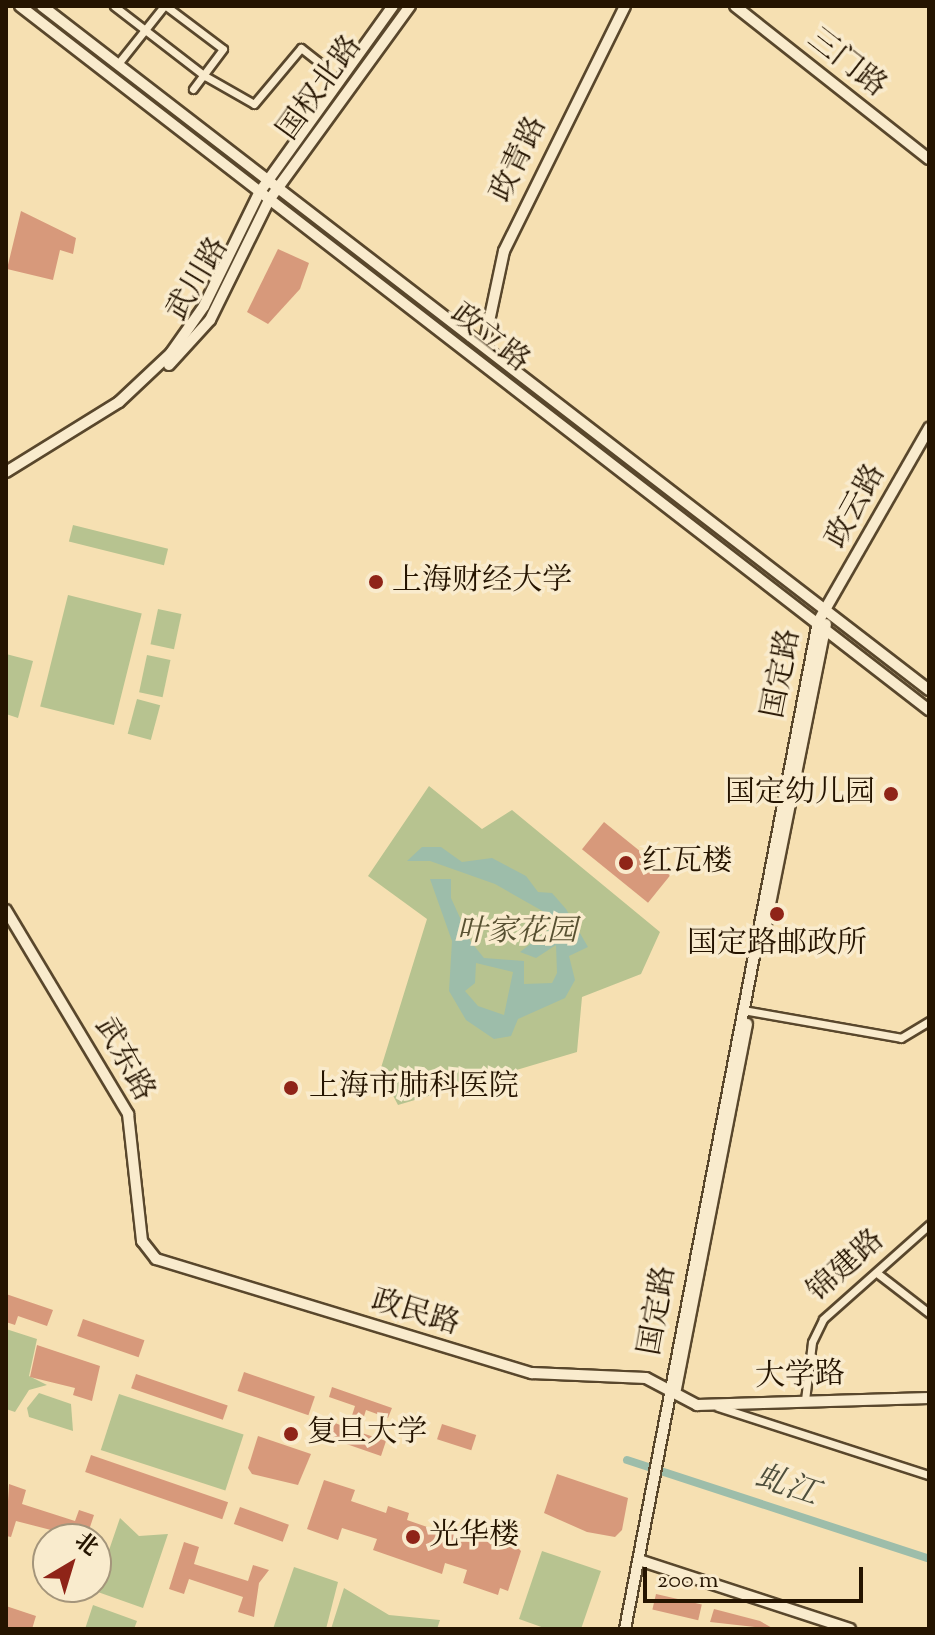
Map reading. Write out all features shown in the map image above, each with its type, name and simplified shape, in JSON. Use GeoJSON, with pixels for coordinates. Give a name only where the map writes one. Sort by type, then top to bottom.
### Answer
{"type":"FeatureCollection","features":[{"type":"Feature","properties":{"kind":"street","name":"政立路"},"geometry":{"type":"LineString","coordinates":[[20,6],[929,710]]}},
{"type":"Feature","properties":{"kind":"street","name":"政立路"},"geometry":{"type":"LineString","coordinates":[[42,6],[929,690]]}},
{"type":"Feature","properties":{"kind":"street"},"geometry":{"type":"LineString","coordinates":[[114,6],[203,75],[254,104],[301,48],[319,62]]}},
{"type":"Feature","properties":{"kind":"street"},"geometry":{"type":"LineString","coordinates":[[117,65],[165,6],[223,49],[193,89]]}},
{"type":"Feature","properties":{"kind":"street","name":"国权北路"},"geometry":{"type":"LineString","coordinates":[[119,402],[195,321],[259,193],[393,6]]}},
{"type":"Feature","properties":{"kind":"street","name":"国权北路"},"geometry":{"type":"LineString","coordinates":[[269,200],[410,6]]}},
{"type":"Feature","properties":{"kind":"street","name":"政青路"},"geometry":{"type":"LineString","coordinates":[[484,345],[504,251],[625,6]]}},
{"type":"Feature","properties":{"kind":"street","name":"三门路"},"geometry":{"type":"LineString","coordinates":[[735,6],[929,159]]}},
{"type":"Feature","properties":{"kind":"street","name":"武川路"},"geometry":{"type":"LineString","coordinates":[[119,402],[157,376],[210,320],[269,200]]}},
{"type":"Feature","properties":{"kind":"street"},"geometry":{"type":"LineString","coordinates":[[6,472],[119,402]]}},
{"type":"Feature","properties":{"kind":"street","name":"政云路"},"geometry":{"type":"LineString","coordinates":[[827,610],[929,428]]}},
{"type":"Feature","properties":{"kind":"street","name":"国定路"},"geometry":{"type":"LineString","coordinates":[[632,1629],[672,1391],[827,610]]}},
{"type":"Feature","properties":{"kind":"street","name":"武东路"},"geometry":{"type":"LineString","coordinates":[[6,910],[128,1114],[147,1251]]}},
{"type":"Feature","properties":{"kind":"street"},"geometry":{"type":"LineString","coordinates":[[747,1011],[901,1038],[929,1021]]}},
{"type":"Feature","properties":{"kind":"street","name":"锦建路"},"geometry":{"type":"LineString","coordinates":[[805,1400],[817,1329],[929,1225]]}},
{"type":"Feature","properties":{"kind":"street","name":"政民路"},"geometry":{"type":"LineString","coordinates":[[147,1251],[169,1265],[507,1366],[646,1378],[672,1391]]}},
{"type":"Feature","properties":{"kind":"street"},"geometry":{"type":"LineString","coordinates":[[877,1273],[929,1313]]}},
{"type":"Feature","properties":{"kind":"street","name":"大学路"},"geometry":{"type":"LineString","coordinates":[[672,1391],[712,1406],[805,1400],[929,1398]]}},
{"type":"Feature","properties":{"kind":"street"},"geometry":{"type":"LineString","coordinates":[[712,1406],[929,1475]]}},
{"type":"Feature","properties":{"kind":"street"},"geometry":{"type":"LineString","coordinates":[[642,1561],[850,1629]]}},
{"type":"Feature","properties":{"kind":"street","name":"国定路"},"geometry":{"type":"LineString","coordinates":[[625,1629],[642,1561]]}},
{"type":"Feature","properties":{"kind":"green space"},"geometry":{"type":"Polygon","coordinates":[[[73,525],[168,549],[164,565],[69,541],[73,525]]]}},
{"type":"Feature","properties":{"kind":"green space"},"geometry":{"type":"Polygon","coordinates":[[[68,595],[142,613],[114,725],[40,707],[68,595]]]}},
{"type":"Feature","properties":{"kind":"green space"},"geometry":{"type":"Polygon","coordinates":[[[158,609],[181,614],[174,649],[151,644],[158,609]]]}},
{"type":"Feature","properties":{"kind":"green space"},"geometry":{"type":"Polygon","coordinates":[[[6,654],[33,661],[18,718],[6,714],[6,654]]]}},
{"type":"Feature","properties":{"kind":"green space"},"geometry":{"type":"Polygon","coordinates":[[[147,655],[170,660],[163,697],[139,692],[147,655]]]}},
{"type":"Feature","properties":{"kind":"green space"},"geometry":{"type":"Polygon","coordinates":[[[137,699],[160,705],[151,740],[128,734],[137,699]]]}},
{"type":"Feature","properties":{"kind":"green space","name":"叶家花园"},"geometry":{"type":"Polygon","coordinates":[[[429,786],[482,829],[512,810],[660,932],[641,974],[582,997],[577,1052],[398,1105],[380,1071],[427,919],[368,876],[429,786]]]}},
{"type":"Feature","properties":{"kind":"green space"},"geometry":{"type":"Polygon","coordinates":[[[6,1329],[37,1339],[29,1376],[47,1385],[29,1390],[15,1412],[6,1409],[6,1329]]]}},
{"type":"Feature","properties":{"kind":"green space"},"geometry":{"type":"Polygon","coordinates":[[[39,1393],[71,1404],[73,1431],[29,1417],[27,1408],[39,1393]]]}},
{"type":"Feature","properties":{"kind":"green space"},"geometry":{"type":"Polygon","coordinates":[[[119,1394],[244,1434],[225,1491],[101,1450],[119,1394]]]}},
{"type":"Feature","properties":{"kind":"green space"},"geometry":{"type":"Polygon","coordinates":[[[120,1518],[139,1536],[168,1534],[143,1608],[112,1597],[112,1541],[120,1518]]]}},
{"type":"Feature","properties":{"kind":"green space"},"geometry":{"type":"Polygon","coordinates":[[[542,1551],[601,1571],[581,1629],[547,1629],[519,1619],[542,1551]]]}},
{"type":"Feature","properties":{"kind":"green space"},"geometry":{"type":"Polygon","coordinates":[[[294,1567],[338,1582],[326,1629],[273,1629],[294,1567]]]}},
{"type":"Feature","properties":{"kind":"green space"},"geometry":{"type":"Polygon","coordinates":[[[344,1588],[389,1615],[440,1620],[437,1629],[331,1629],[344,1588]]]}},
{"type":"Feature","properties":{"kind":"green space"},"geometry":{"type":"Polygon","coordinates":[[[93,1605],[137,1621],[134,1629],[85,1629],[93,1605]]]}},
{"type":"Feature","properties":{"kind":"shaded area"},"geometry":{"type":"Polygon","coordinates":[[[422,847],[441,847],[462,862],[492,858],[526,876],[538,892],[552,893],[566,909],[588,947],[569,956],[575,980],[565,998],[518,1019],[511,1036],[494,1039],[466,1020],[449,991],[452,941],[430,879],[451,879],[451,898],[471,942],[484,958],[524,961],[524,984],[552,983],[557,973],[556,945],[536,958],[520,952],[551,928],[553,917],[495,884],[430,861],[407,861],[422,847]],[[476,963],[475,983],[465,991],[478,1006],[504,1015],[513,972],[476,963]]]}},
{"type":"Feature","properties":{"kind":"building"},"geometry":{"type":"Polygon","coordinates":[[[21,211],[76,238],[73,254],[60,250],[53,280],[7,269],[21,211]]]}},
{"type":"Feature","properties":{"kind":"building"},"geometry":{"type":"Polygon","coordinates":[[[278,249],[309,263],[300,289],[268,324],[247,312],[278,249]]]}},
{"type":"Feature","properties":{"kind":"building","name":"红瓦楼"},"geometry":{"type":"Polygon","coordinates":[[[604,822],[670,875],[648,903],[582,849],[604,822]]]}},
{"type":"Feature","properties":{"kind":"building"},"geometry":{"type":"Polygon","coordinates":[[[6,1294],[53,1310],[47,1326],[18,1316],[15,1325],[6,1322],[6,1294]]]}},
{"type":"Feature","properties":{"kind":"building"},"geometry":{"type":"Polygon","coordinates":[[[83,1319],[144,1340],[139,1357],[77,1336],[83,1319]]]}},
{"type":"Feature","properties":{"kind":"building"},"geometry":{"type":"Polygon","coordinates":[[[37,1345],[100,1366],[92,1401],[73,1395],[75,1388],[30,1377],[37,1345]]]}},
{"type":"Feature","properties":{"kind":"building"},"geometry":{"type":"Polygon","coordinates":[[[244,1372],[315,1396],[308,1415],[237,1391],[244,1372]]]}},
{"type":"Feature","properties":{"kind":"building"},"geometry":{"type":"Polygon","coordinates":[[[136,1374],[228,1406],[223,1420],[131,1388],[136,1374]]]}},
{"type":"Feature","properties":{"kind":"building"},"geometry":{"type":"Polygon","coordinates":[[[332,1387],[392,1408],[388,1418],[366,1410],[359,1432],[386,1441],[381,1456],[329,1438],[335,1423],[348,1428],[355,1406],[329,1397],[332,1387]]]}},
{"type":"Feature","properties":{"kind":"building"},"geometry":{"type":"Polygon","coordinates":[[[442,1424],[476,1435],[471,1450],[437,1439],[442,1424]]]}},
{"type":"Feature","properties":{"kind":"building"},"geometry":{"type":"Polygon","coordinates":[[[258,1436],[311,1454],[298,1485],[252,1474],[248,1468],[258,1436]]]}},
{"type":"Feature","properties":{"kind":"building"},"geometry":{"type":"Polygon","coordinates":[[[91,1455],[228,1502],[222,1519],[85,1472],[91,1455]]]}},
{"type":"Feature","properties":{"kind":"building"},"geometry":{"type":"Polygon","coordinates":[[[557,1474],[628,1498],[622,1530],[615,1537],[587,1532],[544,1513],[557,1474]]]}},
{"type":"Feature","properties":{"kind":"building","name":"光华楼"},"geometry":{"type":"Polygon","coordinates":[[[324,1480],[355,1490],[351,1501],[386,1513],[388,1506],[409,1513],[407,1520],[433,1529],[436,1522],[457,1529],[460,1539],[476,1544],[480,1533],[515,1545],[521,1551],[508,1591],[500,1588],[498,1595],[463,1583],[467,1570],[445,1563],[442,1574],[373,1550],[377,1539],[342,1528],[338,1540],[307,1529],[324,1480]]]}},
{"type":"Feature","properties":{"kind":"building"},"geometry":{"type":"Polygon","coordinates":[[[9,1484],[26,1490],[22,1504],[75,1521],[79,1510],[94,1515],[91,1523],[32,1525],[16,1521],[11,1537],[6,1536],[9,1484]]]}},
{"type":"Feature","properties":{"kind":"building"},"geometry":{"type":"Polygon","coordinates":[[[240,1507],[289,1525],[283,1542],[234,1524],[240,1507]]]}},
{"type":"Feature","properties":{"kind":"building"},"geometry":{"type":"Polygon","coordinates":[[[184,1542],[199,1547],[194,1564],[248,1581],[253,1565],[269,1570],[259,1583],[254,1617],[238,1612],[243,1597],[189,1579],[184,1594],[169,1589],[184,1542]]]}},
{"type":"Feature","properties":{"kind":"building"},"geometry":{"type":"Polygon","coordinates":[[[656,1594],[702,1605],[698,1620],[652,1610],[656,1594]]]}},
{"type":"Feature","properties":{"kind":"building"},"geometry":{"type":"Polygon","coordinates":[[[6,1606],[36,1616],[32,1629],[6,1629],[6,1606]]]}},
{"type":"Feature","properties":{"kind":"building"},"geometry":{"type":"Polygon","coordinates":[[[714,1609],[760,1621],[774,1629],[710,1622],[714,1609]]]}},
{"type":"Feature","properties":{"kind":"waterway","name":"虬江"},"geometry":{"type":"LineString","coordinates":[[627,1460],[929,1559]]}},
{"type":"Feature","properties":{"kind":"place","name":"上海财经大学"},"geometry":{"type":"Point","coordinates":[376,582]}},
{"type":"Feature","properties":{"kind":"place","name":"国定幼儿园"},"geometry":{"type":"Point","coordinates":[891,794]}},
{"type":"Feature","properties":{"kind":"place","name":"红瓦楼"},"geometry":{"type":"Point","coordinates":[626,863]}},
{"type":"Feature","properties":{"kind":"place","name":"国定路邮政所"},"geometry":{"type":"Point","coordinates":[777,914]}},
{"type":"Feature","properties":{"kind":"place","name":"上海市肺科医院"},"geometry":{"type":"Point","coordinates":[291,1088]}},
{"type":"Feature","properties":{"kind":"place","name":"复旦大学"},"geometry":{"type":"Point","coordinates":[291,1434]}},
{"type":"Feature","properties":{"kind":"place","name":"光华楼"},"geometry":{"type":"Point","coordinates":[413,1537]}}]}
